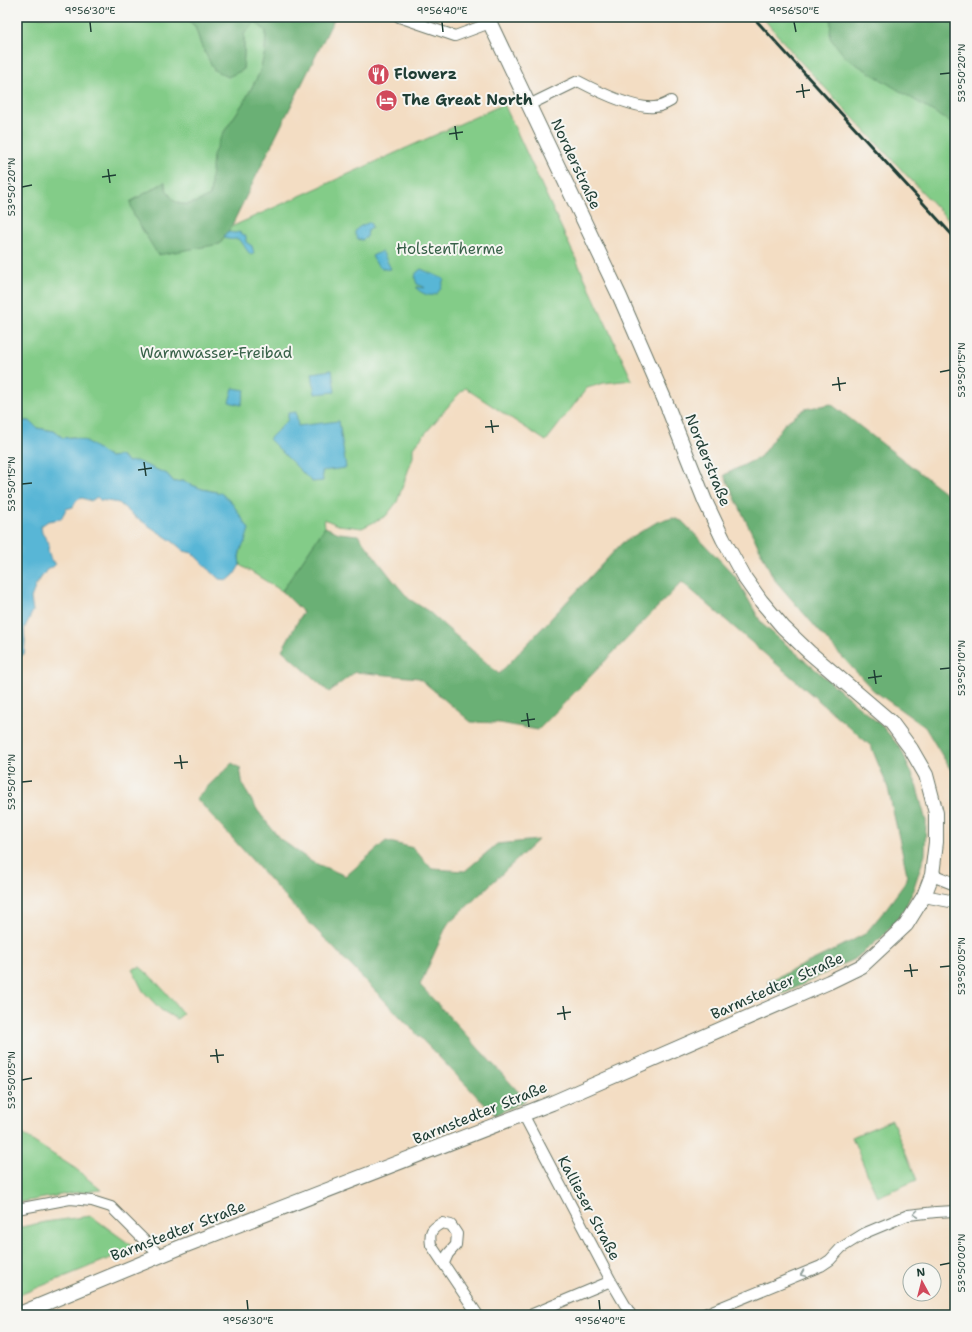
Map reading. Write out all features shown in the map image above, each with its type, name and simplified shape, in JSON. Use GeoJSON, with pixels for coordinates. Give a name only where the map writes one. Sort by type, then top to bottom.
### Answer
{"type":"FeatureCollection","features":[{"type":"Feature","properties":{"kind":"main road","name":"Norderstraße"},"geometry":{"type":"LineString","coordinates":[[488,20],[620,297],[666,403],[705,501],[723,540],[744,577],[761,601],[783,627],[809,652],[891,722],[911,749],[926,775],[936,813],[936,842],[932,875]]}},
{"type":"Feature","properties":{"kind":"main road","name":"Barmstedter Straße"},"geometry":{"type":"LineString","coordinates":[[17,1315],[160,1256],[552,1103],[777,1006],[862,966],[906,925],[924,896],[932,875]]}},
{"type":"Feature","properties":{"kind":"street"},"geometry":{"type":"LineString","coordinates":[[399,17],[455,36],[488,20]]}},
{"type":"Feature","properties":{"kind":"street"},"geometry":{"type":"LineString","coordinates":[[529,105],[578,81],[625,102],[640,106],[654,107],[664,105],[671,101]]}},
{"type":"Feature","properties":{"kind":"street"},"geometry":{"type":"LineString","coordinates":[[932,875],[955,884]]}},
{"type":"Feature","properties":{"kind":"street"},"geometry":{"type":"LineString","coordinates":[[924,896],[955,902]]}},
{"type":"Feature","properties":{"kind":"street","name":"Kallieser Straße"},"geometry":{"type":"LineString","coordinates":[[522,1114],[611,1281],[631,1315]]}},
{"type":"Feature","properties":{"kind":"street"},"geometry":{"type":"LineString","coordinates":[[17,1209],[70,1199],[92,1200],[111,1206],[160,1256]]}},
{"type":"Feature","properties":{"kind":"street"},"geometry":{"type":"LineString","coordinates":[[702,1315],[821,1266],[830,1260],[841,1248],[865,1232],[908,1215],[955,1211]]}},
{"type":"Feature","properties":{"kind":"street"},"geometry":{"type":"LineString","coordinates":[[444,1263],[478,1315]]}},
{"type":"Feature","properties":{"kind":"street"},"geometry":{"type":"LineString","coordinates":[[530,1315],[611,1281]]}},
{"type":"Feature","properties":{"kind":"green space"},"geometry":{"type":"Polygon","coordinates":[[[17,17],[184,17],[195,26],[201,45],[243,70],[244,34],[255,22],[266,30],[265,52],[259,74],[244,102],[222,135],[210,196],[190,204],[180,203],[171,197],[166,189],[165,182],[130,202],[220,244],[231,227],[504,104],[632,380],[604,383],[587,388],[546,441],[465,388],[413,448],[413,457],[397,502],[386,516],[362,528],[338,525],[324,519],[325,527],[282,591],[240,565],[240,553],[245,542],[221,493],[202,489],[182,481],[174,482],[167,474],[128,462],[120,456],[109,457],[74,437],[63,438],[54,431],[37,428],[30,421],[17,421],[17,17]]]}},
{"type":"Feature","properties":{"kind":"green space"},"geometry":{"type":"Polygon","coordinates":[[[184,17],[335,17],[231,227],[220,244],[158,255],[134,216],[130,202],[165,182],[166,190],[179,204],[189,204],[210,196],[213,155],[222,135],[244,102],[259,74],[265,52],[266,31],[255,22],[244,34],[243,70],[228,77],[214,70],[201,45],[195,26],[184,17]]]}},
{"type":"Feature","properties":{"kind":"green space"},"geometry":{"type":"Polygon","coordinates":[[[762,17],[955,17],[955,227],[798,59],[762,17]]]}},
{"type":"Feature","properties":{"kind":"green space"},"geometry":{"type":"Polygon","coordinates":[[[831,17],[955,17],[955,125],[846,58],[830,38],[831,17]]]}},
{"type":"Feature","properties":{"kind":"green space"},"geometry":{"type":"Polygon","coordinates":[[[831,404],[955,500],[955,777],[925,727],[873,690],[832,646],[774,579],[724,475],[760,457],[785,423],[805,409],[831,404]]]}},
{"type":"Feature","properties":{"kind":"green space"},"geometry":{"type":"Polygon","coordinates":[[[673,518],[682,521],[735,576],[762,624],[883,727],[901,749],[915,781],[926,821],[925,854],[904,911],[882,937],[856,958],[783,994],[767,982],[865,934],[905,883],[907,874],[888,788],[871,746],[682,582],[538,730],[500,723],[471,722],[419,678],[355,672],[329,692],[282,650],[303,612],[282,591],[325,527],[339,533],[358,535],[409,599],[428,611],[499,674],[622,543],[657,522],[673,518]]]}},
{"type":"Feature","properties":{"kind":"green space"},"geometry":{"type":"Polygon","coordinates":[[[232,763],[240,768],[243,786],[258,811],[279,838],[312,862],[346,876],[386,841],[413,848],[432,869],[465,871],[497,844],[538,840],[447,925],[420,985],[526,1100],[495,1115],[299,912],[196,798],[232,763]]]}},
{"type":"Feature","properties":{"kind":"green space"},"geometry":{"type":"Polygon","coordinates":[[[140,967],[163,989],[183,1014],[177,1019],[161,1010],[143,991],[132,969],[140,967]]]}},
{"type":"Feature","properties":{"kind":"green space"},"geometry":{"type":"Polygon","coordinates":[[[892,1120],[917,1180],[877,1197],[852,1137],[892,1120]]]}},
{"type":"Feature","properties":{"kind":"green space"},"geometry":{"type":"Polygon","coordinates":[[[17,1131],[76,1169],[101,1190],[72,1193],[17,1203],[17,1131]]]}},
{"type":"Feature","properties":{"kind":"green space"},"geometry":{"type":"Polygon","coordinates":[[[91,1216],[135,1248],[17,1296],[17,1228],[45,1222],[91,1216]]]}},
{"type":"Feature","properties":{"kind":"water"},"geometry":{"type":"Polygon","coordinates":[[[370,222],[372,227],[368,230],[367,237],[362,240],[358,239],[355,233],[356,230],[360,226],[370,222]]]}},
{"type":"Feature","properties":{"kind":"water"},"geometry":{"type":"Polygon","coordinates":[[[227,232],[239,232],[246,236],[246,242],[252,246],[254,253],[252,255],[238,239],[227,239],[224,236],[227,232]]]}},
{"type":"Feature","properties":{"kind":"water"},"geometry":{"type":"Polygon","coordinates":[[[382,251],[391,269],[381,268],[372,256],[382,251]]]}},
{"type":"Feature","properties":{"kind":"water"},"geometry":{"type":"Polygon","coordinates":[[[421,269],[444,279],[441,288],[436,294],[427,295],[416,288],[425,288],[417,284],[415,278],[416,273],[421,269]]]}},
{"type":"Feature","properties":{"kind":"water"},"geometry":{"type":"Polygon","coordinates":[[[332,370],[335,392],[315,394],[312,373],[332,370]]]}},
{"type":"Feature","properties":{"kind":"water"},"geometry":{"type":"Polygon","coordinates":[[[233,388],[245,390],[241,405],[229,402],[233,388]]]}},
{"type":"Feature","properties":{"kind":"water"},"geometry":{"type":"Polygon","coordinates":[[[296,412],[298,426],[339,421],[346,468],[322,471],[323,481],[312,482],[269,439],[288,420],[288,413],[296,412]]]}},
{"type":"Feature","properties":{"kind":"water"},"geometry":{"type":"Polygon","coordinates":[[[17,421],[30,421],[37,428],[54,431],[63,438],[74,437],[86,441],[109,457],[120,456],[128,462],[136,461],[167,474],[174,482],[182,481],[202,489],[221,493],[232,503],[249,529],[245,542],[241,548],[239,557],[240,565],[234,575],[228,580],[219,579],[192,553],[184,551],[172,541],[134,516],[119,503],[100,500],[97,497],[91,501],[82,498],[77,500],[73,507],[66,509],[61,519],[48,521],[41,526],[42,533],[49,543],[48,550],[51,560],[56,564],[53,567],[48,568],[36,585],[31,598],[33,611],[24,629],[24,654],[17,659],[17,421]]]}},
{"type":"Feature","properties":{"kind":"railway"},"geometry":{"type":"LineString","coordinates":[[753,17],[955,238]]}},
{"type":"Feature","properties":{"kind":"place","name":"Flowerz"},"geometry":{"type":"Point","coordinates":[378,74]}},
{"type":"Feature","properties":{"kind":"place","name":"The Great North"},"geometry":{"type":"Point","coordinates":[387,100]}},
{"type":"Feature","properties":{"kind":"park label","name":"HolstenTherme"},"geometry":{"type":"Point","coordinates":[450,249]}},
{"type":"Feature","properties":{"kind":"park label","name":"Warmwasser-Freibad"},"geometry":{"type":"Point","coordinates":[216,353]}}]}
